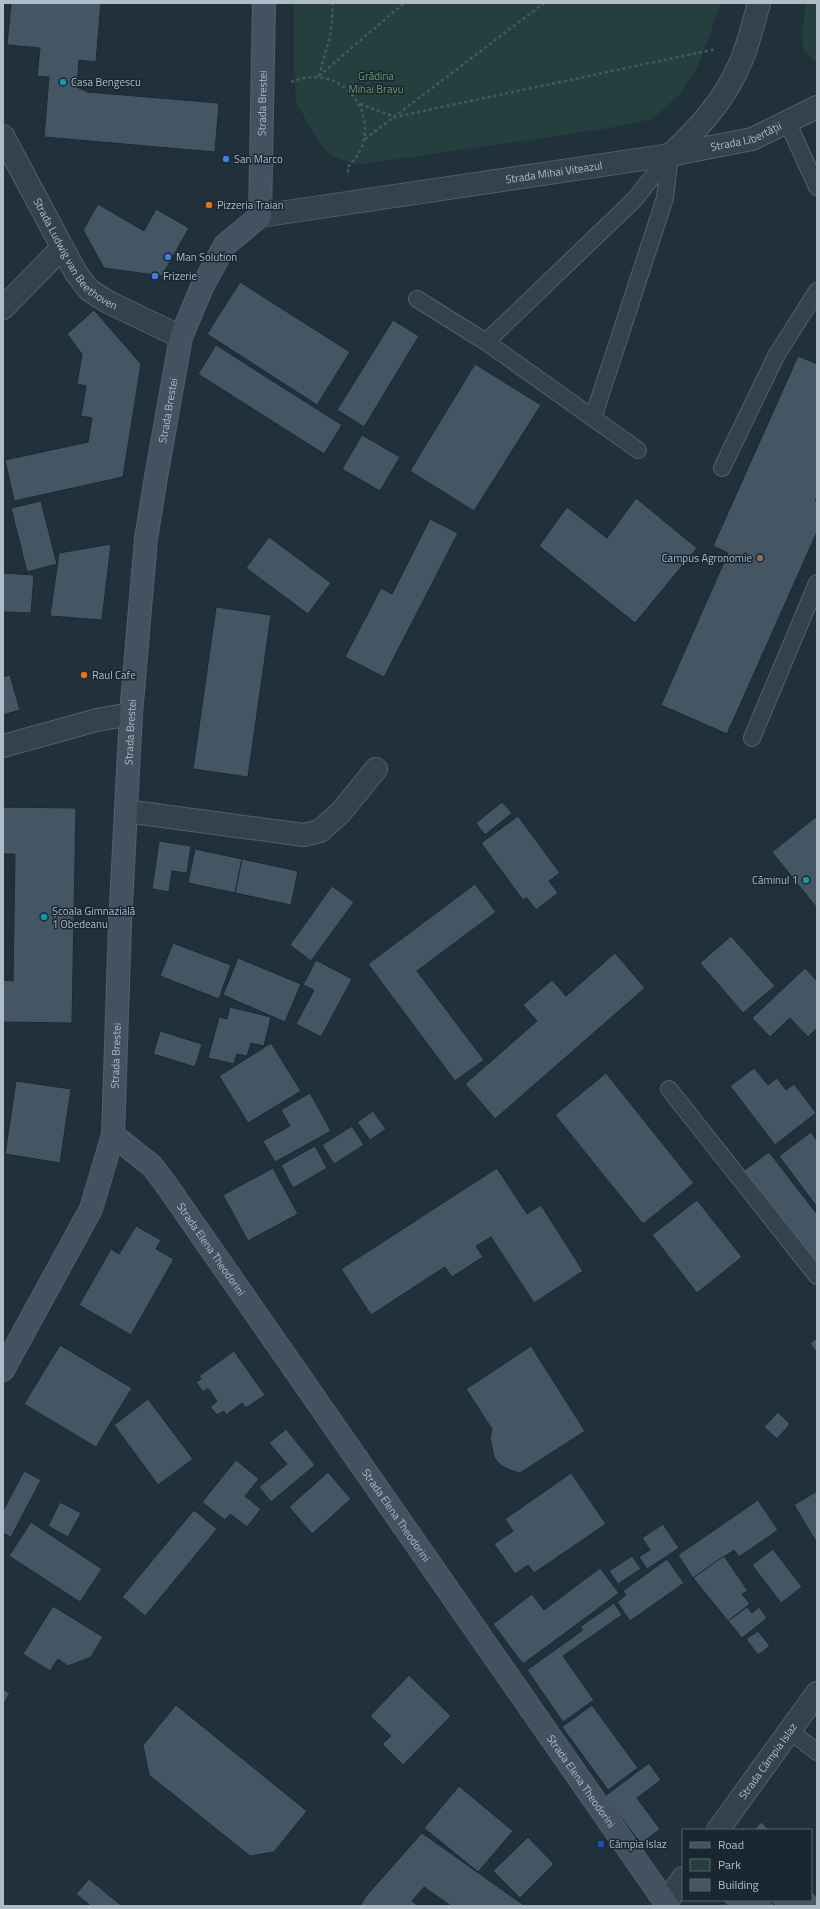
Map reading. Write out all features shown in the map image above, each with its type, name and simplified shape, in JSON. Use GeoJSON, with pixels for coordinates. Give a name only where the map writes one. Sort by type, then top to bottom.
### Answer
{"type":"FeatureCollection","features":[{"type":"Feature","properties":{"kind":"main road","name":"Strada Brestei"},"geometry":{"type":"LineString","coordinates":[[3,1370],[91,1209],[113,1135],[120,924],[131,714],[146,539],[181,337],[202,287],[225,245],[260,216],[264,3]]}},
{"type":"Feature","properties":{"kind":"main road","name":"Strada Elena Theodorini"},"geometry":{"type":"LineString","coordinates":[[113,1135],[152,1166],[165,1183],[665,1905]]}},
{"type":"Feature","properties":{"kind":"street"},"geometry":{"type":"LineString","coordinates":[[670,155],[701,126],[722,98],[739,68],[759,3]]}},
{"type":"Feature","properties":{"kind":"street","name":"Strada Libertății"},"geometry":{"type":"LineString","coordinates":[[670,155],[752,138],[817,107]]}},
{"type":"Feature","properties":{"kind":"street","name":"Strada Ludwig van Beethoven"},"geometry":{"type":"LineString","coordinates":[[3,136],[62,248],[76,273],[89,290],[108,302],[181,337]]}},
{"type":"Feature","properties":{"kind":"street","name":"Strada Mihai Viteazul"},"geometry":{"type":"LineString","coordinates":[[260,216],[356,200],[670,155]]}},
{"type":"Feature","properties":{"kind":"street"},"geometry":{"type":"LineString","coordinates":[[3,308],[62,248]]}},
{"type":"Feature","properties":{"kind":"street"},"geometry":{"type":"LineString","coordinates":[[3,746],[97,720],[131,714]]}},
{"type":"Feature","properties":{"kind":"street"},"geometry":{"type":"LineString","coordinates":[[126,811],[304,835],[320,831],[341,812],[376,769]]}},
{"type":"Feature","properties":{"kind":"street","name":"Strada Câmpia Islaz"},"geometry":{"type":"LineString","coordinates":[[719,1829],[817,1693]]}},
{"type":"Feature","properties":{"kind":"street"},"geometry":{"type":"LineString","coordinates":[[665,1905],[682,1880]]}},
{"type":"Feature","properties":{"kind":"lane"},"geometry":{"type":"LineString","coordinates":[[787,121],[817,187]]}},
{"type":"Feature","properties":{"kind":"lane"},"geometry":{"type":"LineString","coordinates":[[486,342],[634,200],[670,155]]}},
{"type":"Feature","properties":{"kind":"lane"},"geometry":{"type":"LineString","coordinates":[[593,418],[665,198],[670,155]]}},
{"type":"Feature","properties":{"kind":"lane"},"geometry":{"type":"LineString","coordinates":[[722,468],[776,356],[817,291]]}},
{"type":"Feature","properties":{"kind":"lane"},"geometry":{"type":"LineString","coordinates":[[417,300],[486,342],[638,450]]}},
{"type":"Feature","properties":{"kind":"lane"},"geometry":{"type":"LineString","coordinates":[[752,738],[817,583]]}},
{"type":"Feature","properties":{"kind":"lane"},"geometry":{"type":"LineString","coordinates":[[670,1089],[817,1276]]}},
{"type":"Feature","properties":{"kind":"lane"},"geometry":{"type":"LineString","coordinates":[[790,1731],[817,1752]]}},
{"type":"Feature","properties":{"kind":"path"},"geometry":{"type":"LineString","coordinates":[[319,76],[331,32],[334,3]]}},
{"type":"Feature","properties":{"kind":"path"},"geometry":{"type":"LineString","coordinates":[[319,76],[404,3]]}},
{"type":"Feature","properties":{"kind":"path"},"geometry":{"type":"LineString","coordinates":[[365,138],[544,3]]}},
{"type":"Feature","properties":{"kind":"path"},"geometry":{"type":"LineString","coordinates":[[360,104],[395,116],[747,42]]}},
{"type":"Feature","properties":{"kind":"path"},"geometry":{"type":"LineString","coordinates":[[263,88],[285,84],[301,77],[319,76],[336,81],[350,90],[360,104],[365,121],[365,138],[358,154],[347,168],[356,200]]}},
{"type":"Feature","properties":{"kind":"green space","name":"Grădina Mihai Bravu"},"geometry":{"type":"Polygon","coordinates":[[[294,3],[721,3],[698,66],[679,95],[652,119],[610,128],[357,165],[332,156],[318,141],[296,102],[294,69],[294,3]]]}},
{"type":"Feature","properties":{"kind":"green space"},"geometry":{"type":"Polygon","coordinates":[[[806,3],[817,3],[817,63],[804,52],[802,34],[806,3]]]}},
{"type":"Feature","properties":{"kind":"building","name":"Casa Bengescu"},"geometry":{"type":"Polygon","coordinates":[[[11,3],[101,3],[96,62],[79,60],[77,87],[87,92],[219,103],[215,152],[44,137],[49,77],[37,76],[40,48],[7,45],[11,3]]]}},
{"type":"Feature","properties":{"kind":"building"},"geometry":{"type":"Polygon","coordinates":[[[98,204],[144,231],[156,209],[189,228],[162,276],[104,268],[83,230],[98,204]]]}},
{"type":"Feature","properties":{"kind":"building"},"geometry":{"type":"Polygon","coordinates":[[[240,282],[350,352],[317,405],[207,334],[240,282]]]}},
{"type":"Feature","properties":{"kind":"building"},"geometry":{"type":"Polygon","coordinates":[[[94,310],[141,364],[123,477],[14,501],[5,460],[88,442],[92,418],[81,416],[86,386],[77,384],[82,354],[67,334],[94,310]]]}},
{"type":"Feature","properties":{"kind":"building"},"geometry":{"type":"Polygon","coordinates":[[[393,320],[419,336],[364,427],[337,410],[393,320]]]}},
{"type":"Feature","properties":{"kind":"building"},"geometry":{"type":"Polygon","coordinates":[[[216,345],[342,425],[324,454],[198,374],[216,345]]]}},
{"type":"Feature","properties":{"kind":"building"},"geometry":{"type":"Polygon","coordinates":[[[798,356],[817,364],[817,497],[815,500],[817,501],[817,532],[727,734],[661,705],[728,553],[713,546],[798,356]]]}},
{"type":"Feature","properties":{"kind":"building"},"geometry":{"type":"Polygon","coordinates":[[[475,364],[541,405],[474,511],[410,471],[475,364]]]}},
{"type":"Feature","properties":{"kind":"building"},"geometry":{"type":"Polygon","coordinates":[[[362,435],[400,457],[380,491],[342,469],[362,435]]]}},
{"type":"Feature","properties":{"kind":"building"},"geometry":{"type":"Polygon","coordinates":[[[636,498],[697,548],[635,623],[539,546],[567,507],[607,538],[636,498]]]}},
{"type":"Feature","properties":{"kind":"building"},"geometry":{"type":"Polygon","coordinates":[[[41,501],[57,564],[27,572],[11,508],[41,501]]]}},
{"type":"Feature","properties":{"kind":"building"},"geometry":{"type":"Polygon","coordinates":[[[430,519],[458,533],[384,677],[345,657],[381,588],[392,594],[430,519]]]}},
{"type":"Feature","properties":{"kind":"building"},"geometry":{"type":"Polygon","coordinates":[[[269,537],[331,583],[308,614],[246,568],[269,537]]]}},
{"type":"Feature","properties":{"kind":"building"},"geometry":{"type":"Polygon","coordinates":[[[111,544],[102,620],[50,616],[59,553],[111,544]]]}},
{"type":"Feature","properties":{"kind":"building"},"geometry":{"type":"Polygon","coordinates":[[[3,573],[34,575],[31,613],[3,612],[3,573]]]}},
{"type":"Feature","properties":{"kind":"building"},"geometry":{"type":"Polygon","coordinates":[[[216,607],[271,615],[248,777],[193,769],[216,607]]]}},
{"type":"Feature","properties":{"kind":"building"},"geometry":{"type":"Polygon","coordinates":[[[10,675],[20,710],[3,715],[3,677],[10,675]]]}},
{"type":"Feature","properties":{"kind":"building"},"geometry":{"type":"Polygon","coordinates":[[[502,802],[512,813],[485,835],[476,823],[502,802]]]}},
{"type":"Feature","properties":{"kind":"building","name":"Școala Gimnazială 1 Obedeanu"},"geometry":{"type":"Polygon","coordinates":[[[3,807],[76,808],[72,1023],[3,1022],[3,980],[13,981],[15,854],[3,854],[3,807]]]}},
{"type":"Feature","properties":{"kind":"building"},"geometry":{"type":"Polygon","coordinates":[[[518,816],[560,873],[549,881],[558,893],[536,910],[527,898],[523,900],[481,843],[518,816]]]}},
{"type":"Feature","properties":{"kind":"building","name":"Căminul 1"},"geometry":{"type":"Polygon","coordinates":[[[817,816],[817,908],[772,852],[817,816]]]}},
{"type":"Feature","properties":{"kind":"building"},"geometry":{"type":"Polygon","coordinates":[[[159,841],[191,846],[187,873],[172,871],[169,892],[152,889],[159,841]]]}},
{"type":"Feature","properties":{"kind":"building"},"geometry":{"type":"Polygon","coordinates":[[[195,849],[242,859],[235,893],[188,883],[195,849]]]}},
{"type":"Feature","properties":{"kind":"building"},"geometry":{"type":"Polygon","coordinates":[[[242,859],[298,871],[291,905],[235,893],[242,859]]]}},
{"type":"Feature","properties":{"kind":"building"},"geometry":{"type":"Polygon","coordinates":[[[475,884],[496,912],[417,971],[484,1060],[455,1081],[368,964],[475,884]]]}},
{"type":"Feature","properties":{"kind":"building"},"geometry":{"type":"Polygon","coordinates":[[[332,886],[354,902],[311,961],[290,945],[332,886]]]}},
{"type":"Feature","properties":{"kind":"building"},"geometry":{"type":"Polygon","coordinates":[[[731,936],[775,986],[743,1013],[700,963],[731,936]]]}},
{"type":"Feature","properties":{"kind":"building"},"geometry":{"type":"Polygon","coordinates":[[[173,943],[231,965],[219,999],[160,976],[173,943]]]}},
{"type":"Feature","properties":{"kind":"building"},"geometry":{"type":"Polygon","coordinates":[[[615,953],[645,988],[495,1119],[465,1084],[537,1021],[523,1005],[552,980],[566,996],[615,953]]]}},
{"type":"Feature","properties":{"kind":"building"},"geometry":{"type":"Polygon","coordinates":[[[238,958],[301,984],[285,1022],[223,995],[238,958]]]}},
{"type":"Feature","properties":{"kind":"building"},"geometry":{"type":"Polygon","coordinates":[[[316,960],[352,979],[321,1037],[296,1024],[314,990],[303,985],[316,960]]]}},
{"type":"Feature","properties":{"kind":"building"},"geometry":{"type":"Polygon","coordinates":[[[805,968],[817,981],[817,1028],[808,1037],[790,1018],[770,1037],[752,1018],[805,968]]]}},
{"type":"Feature","properties":{"kind":"building"},"geometry":{"type":"Polygon","coordinates":[[[230,1007],[271,1017],[264,1046],[251,1043],[247,1056],[237,1054],[234,1064],[208,1058],[219,1017],[227,1019],[230,1007]]]}},
{"type":"Feature","properties":{"kind":"building"},"geometry":{"type":"Polygon","coordinates":[[[160,1031],[202,1044],[195,1067],[153,1054],[160,1031]]]}},
{"type":"Feature","properties":{"kind":"building"},"geometry":{"type":"Polygon","coordinates":[[[271,1043],[301,1091],[248,1123],[219,1076],[271,1043]]]}},
{"type":"Feature","properties":{"kind":"building"},"geometry":{"type":"Polygon","coordinates":[[[754,1068],[768,1085],[777,1078],[786,1090],[794,1084],[816,1113],[775,1145],[730,1086],[754,1068]]]}},
{"type":"Feature","properties":{"kind":"building"},"geometry":{"type":"Polygon","coordinates":[[[606,1073],[694,1183],[643,1224],[555,1115],[606,1073]]]}},
{"type":"Feature","properties":{"kind":"building"},"geometry":{"type":"Polygon","coordinates":[[[16,1081],[71,1089],[60,1163],[5,1154],[16,1081]]]}},
{"type":"Feature","properties":{"kind":"building"},"geometry":{"type":"Polygon","coordinates":[[[310,1093],[331,1131],[275,1162],[263,1141],[290,1126],[281,1110],[310,1093]]]}},
{"type":"Feature","properties":{"kind":"building"},"geometry":{"type":"Polygon","coordinates":[[[373,1111],[386,1129],[370,1140],[357,1122],[373,1111]]]}},
{"type":"Feature","properties":{"kind":"building"},"geometry":{"type":"Polygon","coordinates":[[[352,1126],[364,1145],[334,1164],[322,1145],[352,1126]]]}},
{"type":"Feature","properties":{"kind":"building"},"geometry":{"type":"Polygon","coordinates":[[[811,1132],[817,1141],[817,1207],[779,1156],[811,1132]]]}},
{"type":"Feature","properties":{"kind":"building"},"geometry":{"type":"Polygon","coordinates":[[[315,1146],[327,1168],[293,1188],[281,1165],[315,1146]]]}},
{"type":"Feature","properties":{"kind":"building"},"geometry":{"type":"Polygon","coordinates":[[[769,1152],[817,1214],[817,1266],[743,1171],[769,1152]]]}},
{"type":"Feature","properties":{"kind":"building"},"geometry":{"type":"Polygon","coordinates":[[[273,1168],[298,1214],[248,1241],[223,1195],[273,1168]]]}},
{"type":"Feature","properties":{"kind":"building"},"geometry":{"type":"Polygon","coordinates":[[[497,1168],[527,1214],[541,1205],[583,1271],[534,1303],[491,1237],[476,1246],[483,1257],[452,1277],[445,1267],[371,1315],[341,1269],[497,1168]]]}},
{"type":"Feature","properties":{"kind":"building"},"geometry":{"type":"Polygon","coordinates":[[[697,1200],[742,1257],[697,1293],[652,1235],[697,1200]]]}},
{"type":"Feature","properties":{"kind":"building"},"geometry":{"type":"Polygon","coordinates":[[[136,1226],[161,1240],[156,1249],[174,1259],[131,1335],[79,1305],[111,1249],[119,1254],[136,1226]]]}},
{"type":"Feature","properties":{"kind":"building"},"geometry":{"type":"Polygon","coordinates":[[[817,1338],[817,1353],[810,1343],[817,1338]]]}},
{"type":"Feature","properties":{"kind":"building"},"geometry":{"type":"Polygon","coordinates":[[[60,1345],[132,1388],[96,1447],[24,1404],[60,1345]]]}},
{"type":"Feature","properties":{"kind":"building"},"geometry":{"type":"Polygon","coordinates":[[[531,1346],[585,1431],[520,1473],[500,1465],[494,1457],[490,1438],[492,1429],[466,1389],[531,1346]]]}},
{"type":"Feature","properties":{"kind":"building"},"geometry":{"type":"Polygon","coordinates":[[[234,1351],[265,1395],[246,1408],[242,1403],[226,1415],[224,1411],[217,1415],[210,1407],[217,1401],[208,1388],[203,1392],[196,1382],[201,1379],[199,1376],[234,1351]]]}},
{"type":"Feature","properties":{"kind":"building"},"geometry":{"type":"Polygon","coordinates":[[[148,1399],[193,1459],[158,1485],[114,1425],[148,1399]]]}},
{"type":"Feature","properties":{"kind":"building"},"geometry":{"type":"Polygon","coordinates":[[[778,1412],[790,1424],[777,1439],[764,1427],[778,1412]]]}},
{"type":"Feature","properties":{"kind":"building"},"geometry":{"type":"Polygon","coordinates":[[[286,1429],[315,1465],[271,1502],[259,1487],[287,1464],[269,1443],[286,1429]]]}},
{"type":"Feature","properties":{"kind":"building"},"geometry":{"type":"Polygon","coordinates":[[[236,1460],[259,1479],[245,1496],[261,1509],[247,1527],[230,1514],[225,1520],[202,1502],[236,1460]]]}},
{"type":"Feature","properties":{"kind":"building"},"geometry":{"type":"Polygon","coordinates":[[[24,1471],[41,1480],[11,1537],[3,1533],[3,1511],[24,1471]]]}},
{"type":"Feature","properties":{"kind":"building"},"geometry":{"type":"Polygon","coordinates":[[[328,1472],[351,1499],[312,1534],[289,1507],[328,1472]]]}},
{"type":"Feature","properties":{"kind":"building"},"geometry":{"type":"Polygon","coordinates":[[[571,1473],[606,1524],[534,1573],[528,1565],[515,1574],[494,1544],[513,1531],[505,1519],[571,1473]]]}},
{"type":"Feature","properties":{"kind":"building"},"geometry":{"type":"Polygon","coordinates":[[[817,1491],[817,1543],[794,1505],[817,1491]]]}},
{"type":"Feature","properties":{"kind":"building"},"geometry":{"type":"Polygon","coordinates":[[[758,1500],[778,1530],[739,1557],[734,1550],[693,1578],[678,1555],[758,1500]]]}},
{"type":"Feature","properties":{"kind":"building"},"geometry":{"type":"Polygon","coordinates":[[[60,1502],[81,1513],[68,1537],[48,1526],[60,1502]]]}},
{"type":"Feature","properties":{"kind":"building"},"geometry":{"type":"Polygon","coordinates":[[[194,1510],[217,1529],[145,1616],[122,1597],[194,1510]]]}},
{"type":"Feature","properties":{"kind":"building"},"geometry":{"type":"Polygon","coordinates":[[[31,1522],[102,1569],[80,1602],[9,1556],[31,1522]]]}},
{"type":"Feature","properties":{"kind":"building"},"geometry":{"type":"Polygon","coordinates":[[[663,1524],[679,1548],[647,1569],[639,1557],[650,1550],[642,1538],[663,1524]]]}},
{"type":"Feature","properties":{"kind":"building"},"geometry":{"type":"Polygon","coordinates":[[[773,1549],[802,1587],[781,1603],[752,1565],[773,1549]]]}},
{"type":"Feature","properties":{"kind":"building"},"geometry":{"type":"Polygon","coordinates":[[[632,1556],[641,1569],[618,1584],[609,1571],[632,1556]]]}},
{"type":"Feature","properties":{"kind":"building"},"geometry":{"type":"Polygon","coordinates":[[[724,1556],[748,1591],[742,1594],[750,1604],[728,1621],[693,1578],[724,1556]]]}},
{"type":"Feature","properties":{"kind":"building"},"geometry":{"type":"Polygon","coordinates":[[[667,1559],[684,1583],[630,1621],[617,1602],[626,1595],[623,1591],[667,1559]]]}},
{"type":"Feature","properties":{"kind":"building"},"geometry":{"type":"Polygon","coordinates":[[[600,1568],[619,1593],[523,1664],[493,1624],[532,1594],[544,1610],[600,1568]]]}},
{"type":"Feature","properties":{"kind":"building"},"geometry":{"type":"Polygon","coordinates":[[[614,1603],[622,1615],[563,1656],[594,1700],[563,1722],[527,1670],[583,1630],[580,1627],[614,1603]]]}},
{"type":"Feature","properties":{"kind":"building"},"geometry":{"type":"Polygon","coordinates":[[[53,1606],[103,1637],[91,1657],[68,1666],[58,1659],[50,1671],[23,1654],[53,1606]]]}},
{"type":"Feature","properties":{"kind":"building"},"geometry":{"type":"Polygon","coordinates":[[[747,1607],[752,1613],[759,1607],[767,1618],[742,1638],[728,1621],[747,1607]]]}},
{"type":"Feature","properties":{"kind":"building"},"geometry":{"type":"Polygon","coordinates":[[[758,1631],[770,1646],[758,1655],[746,1639],[758,1631]]]}},
{"type":"Feature","properties":{"kind":"building"},"geometry":{"type":"Polygon","coordinates":[[[409,1675],[451,1716],[403,1765],[382,1744],[391,1736],[370,1716],[409,1675]]]}},
{"type":"Feature","properties":{"kind":"building"},"geometry":{"type":"Polygon","coordinates":[[[3,1689],[10,1693],[3,1705],[3,1689]]]}},
{"type":"Feature","properties":{"kind":"building"},"geometry":{"type":"Polygon","coordinates":[[[176,1705],[307,1811],[274,1852],[250,1856],[149,1775],[143,1745],[176,1705]]]}},
{"type":"Feature","properties":{"kind":"building"},"geometry":{"type":"Polygon","coordinates":[[[592,1705],[638,1768],[608,1790],[562,1727],[592,1705]]]}},
{"type":"Feature","properties":{"kind":"building"},"geometry":{"type":"Polygon","coordinates":[[[649,1763],[661,1780],[637,1798],[660,1829],[641,1844],[605,1796],[649,1763]]]}},
{"type":"Feature","properties":{"kind":"building"},"geometry":{"type":"Polygon","coordinates":[[[459,1786],[513,1831],[478,1872],[424,1828],[459,1786]]]}},
{"type":"Feature","properties":{"kind":"building"},"geometry":{"type":"Polygon","coordinates":[[[761,1822],[768,1829],[755,1829],[761,1822]]]}},
{"type":"Feature","properties":{"kind":"building"},"geometry":{"type":"Polygon","coordinates":[[[422,1833],[525,1906],[451,1906],[424,1887],[412,1901],[418,1906],[360,1906],[366,1896],[422,1833]]]}},
{"type":"Feature","properties":{"kind":"building"},"geometry":{"type":"Polygon","coordinates":[[[528,1837],[554,1864],[520,1898],[493,1871],[528,1837]]]}},
{"type":"Feature","properties":{"kind":"building"},"geometry":{"type":"Polygon","coordinates":[[[89,1879],[122,1906],[91,1906],[76,1894],[89,1879]]]}},
{"type":"Feature","properties":{"kind":"building"},"geometry":{"type":"Polygon","coordinates":[[[812,1892],[817,1897],[817,1906],[776,1906],[770,1901],[812,1901],[812,1892]]]}},
{"type":"Feature","properties":{"kind":"building"},"geometry":{"type":"Polygon","coordinates":[[[723,1901],[770,1901],[776,1906],[728,1906],[723,1901]]]}},
{"type":"Feature","properties":{"kind":"place","name":"Casa Bengescu"},"geometry":{"type":"Point","coordinates":[63,82]}},
{"type":"Feature","properties":{"kind":"place","name":"San Marco"},"geometry":{"type":"Point","coordinates":[226,159]}},
{"type":"Feature","properties":{"kind":"place","name":"Pizzeria Traian"},"geometry":{"type":"Point","coordinates":[209,205]}},
{"type":"Feature","properties":{"kind":"place","name":"Man Solution"},"geometry":{"type":"Point","coordinates":[168,257]}},
{"type":"Feature","properties":{"kind":"place","name":"Frizerie"},"geometry":{"type":"Point","coordinates":[155,276]}},
{"type":"Feature","properties":{"kind":"place","name":"Campus Agronomie"},"geometry":{"type":"Point","coordinates":[760,558]}},
{"type":"Feature","properties":{"kind":"place","name":"Raul Cafe"},"geometry":{"type":"Point","coordinates":[84,675]}},
{"type":"Feature","properties":{"kind":"place","name":"Căminul 1"},"geometry":{"type":"Point","coordinates":[806,880]}},
{"type":"Feature","properties":{"kind":"place","name":"Școala Gimnazială 1 Obedeanu"},"geometry":{"type":"Point","coordinates":[44,917]}},
{"type":"Feature","properties":{"kind":"place","name":"Câmpia Islaz"},"geometry":{"type":"Point","coordinates":[601,1844]}}]}
